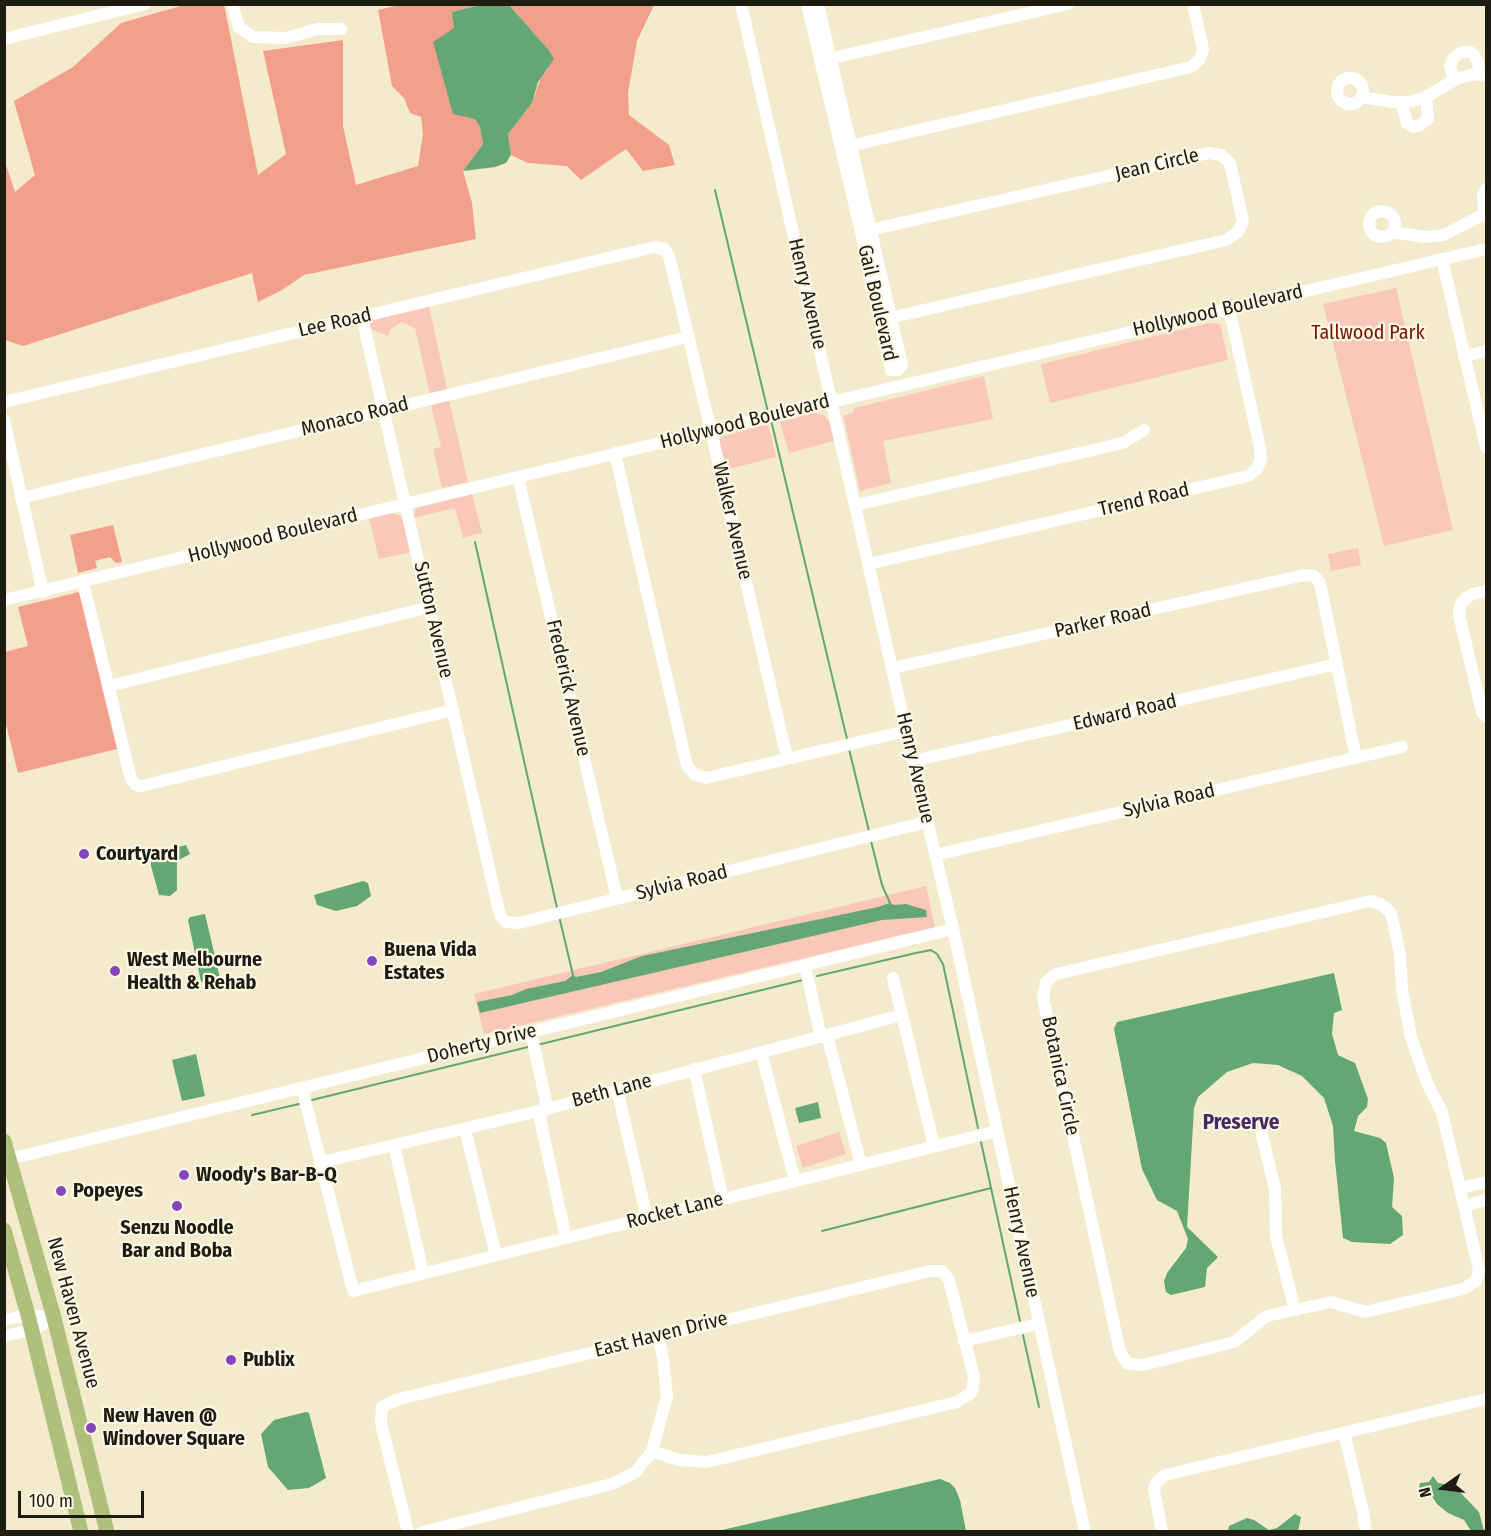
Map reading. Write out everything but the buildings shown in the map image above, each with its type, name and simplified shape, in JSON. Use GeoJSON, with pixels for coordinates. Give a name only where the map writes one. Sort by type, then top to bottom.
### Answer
{"type":"FeatureCollection","features":[{"type":"Feature","properties":{"kind":"main road","name":"New Haven Avenue"},"geometry":{"type":"LineString","coordinates":[[4,1141],[6,1162],[18,1190],[54,1318],[106,1532]]}},
{"type":"Feature","properties":{"kind":"main road"},"geometry":{"type":"LineString","coordinates":[[4,1230],[81,1532]]}},
{"type":"Feature","properties":{"kind":"street"},"geometry":{"type":"LineString","coordinates":[[4,39],[145,4]]}},
{"type":"Feature","properties":{"kind":"street"},"geometry":{"type":"LineString","coordinates":[[232,4],[239,27],[253,37],[286,38],[317,29],[341,28]]}},
{"type":"Feature","properties":{"kind":"street","name":"Henry Avenue"},"geometry":{"type":"LineString","coordinates":[[741,4],[906,731],[954,929],[1085,1532]]}},
{"type":"Feature","properties":{"kind":"street","name":"Gail Boulevard"},"geometry":{"type":"LineString","coordinates":[[807,4],[825,60],[886,319]]}},
{"type":"Feature","properties":{"kind":"street","name":"Gail Boulevard"},"geometry":{"type":"LineString","coordinates":[[818,4],[825,60]]}},
{"type":"Feature","properties":{"kind":"street"},"geometry":{"type":"LineString","coordinates":[[825,60],[1068,4]]}},
{"type":"Feature","properties":{"kind":"street"},"geometry":{"type":"LineString","coordinates":[[846,146],[1191,66],[1200,59],[1203,49],[1193,4]]}},
{"type":"Feature","properties":{"kind":"street"},"geometry":{"type":"LineString","coordinates":[[1361,97],[1401,102],[1426,96],[1466,76],[1483,75],[1474,55],[1470,52],[1462,52],[1454,57],[1450,66],[1454,80]]}},
{"type":"Feature","properties":{"kind":"street"},"geometry":{"type":"LineString","coordinates":[[1401,102],[1407,123],[1413,127],[1418,126],[1428,119],[1426,96]]}},
{"type":"Feature","properties":{"kind":"street","name":"Jean Circle"},"geometry":{"type":"LineString","coordinates":[[866,231],[1209,153],[1221,155],[1230,163],[1243,221],[1238,232],[1226,240],[886,319]]}},
{"type":"Feature","properties":{"kind":"street"},"geometry":{"type":"LineString","coordinates":[[1392,232],[1425,237],[1444,235],[1485,214],[1483,195],[1486,189]]}},
{"type":"Feature","properties":{"kind":"street","name":"Lee Road"},"geometry":{"type":"LineString","coordinates":[[4,402],[654,247],[665,249]]}},
{"type":"Feature","properties":{"kind":"street","name":"Walker Avenue"},"geometry":{"type":"LineString","coordinates":[[665,249],[669,256],[711,431],[787,759]]}},
{"type":"Feature","properties":{"kind":"street","name":"Hollywood Boulevard"},"geometry":{"type":"LineString","coordinates":[[4,600],[615,453],[1486,249]]}},
{"type":"Feature","properties":{"kind":"street"},"geometry":{"type":"LineString","coordinates":[[1442,259],[1486,447]]}},
{"type":"Feature","properties":{"kind":"street","name":"Trend Road"},"geometry":{"type":"LineString","coordinates":[[869,564],[1248,476],[1257,469],[1261,459],[1260,448],[1229,308]]}},
{"type":"Feature","properties":{"kind":"street","name":"Sutton Avenue"},"geometry":{"type":"LineString","coordinates":[[362,317],[498,908],[501,917],[506,922]]}},
{"type":"Feature","properties":{"kind":"street","name":"Monaco Road"},"geometry":{"type":"LineString","coordinates":[[21,498],[688,337]]}},
{"type":"Feature","properties":{"kind":"street"},"geometry":{"type":"LineString","coordinates":[[1464,356],[1486,351]]}},
{"type":"Feature","properties":{"kind":"street"},"geometry":{"type":"LineString","coordinates":[[4,420],[6,439],[43,592]]}},
{"type":"Feature","properties":{"kind":"street"},"geometry":{"type":"LineString","coordinates":[[856,506],[1123,443],[1144,430]]}},
{"type":"Feature","properties":{"kind":"street"},"geometry":{"type":"LineString","coordinates":[[615,453],[687,766],[696,775],[706,778],[906,731]]}},
{"type":"Feature","properties":{"kind":"street","name":"Frederick Avenue"},"geometry":{"type":"LineString","coordinates":[[518,477],[617,898]]}},
{"type":"Feature","properties":{"kind":"street","name":"Parker Road"},"geometry":{"type":"LineString","coordinates":[[893,668],[1304,575],[1314,576],[1320,584],[1337,664]]}},
{"type":"Feature","properties":{"kind":"street"},"geometry":{"type":"LineString","coordinates":[[83,582],[131,779],[136,785],[142,786],[453,710]]}},
{"type":"Feature","properties":{"kind":"street"},"geometry":{"type":"LineString","coordinates":[[1486,591],[1472,594],[1465,599],[1460,605],[1459,615],[1482,712],[1486,717]]}},
{"type":"Feature","properties":{"kind":"street"},"geometry":{"type":"LineString","coordinates":[[109,686],[430,607]]}},
{"type":"Feature","properties":{"kind":"street"},"geometry":{"type":"LineString","coordinates":[[1337,664],[1356,758]]}},
{"type":"Feature","properties":{"kind":"street","name":"Edward Road"},"geometry":{"type":"LineString","coordinates":[[913,761],[1337,664]]}},
{"type":"Feature","properties":{"kind":"street","name":"Sylvia Road"},"geometry":{"type":"LineString","coordinates":[[935,855],[1402,747]]}},
{"type":"Feature","properties":{"kind":"street","name":"Sylvia Road"},"geometry":{"type":"LineString","coordinates":[[506,922],[519,923],[927,822]]}},
{"type":"Feature","properties":{"kind":"street","name":"Botanica Circle"},"geometry":{"type":"LineString","coordinates":[[1371,901],[1382,905],[1391,913],[1400,954],[1402,990],[1411,1036],[1427,1083],[1442,1112],[1460,1188],[1479,1270],[1476,1281],[1463,1289],[1365,1312],[1331,1302],[1267,1316],[1234,1342],[1143,1365],[1128,1364],[1120,1352],[1042,998],[1046,982],[1056,974],[1371,901]]}},
{"type":"Feature","properties":{"kind":"street","name":"Doherty Drive"},"geometry":{"type":"LineString","coordinates":[[6,1162],[954,929]]}},
{"type":"Feature","properties":{"kind":"street"},"geometry":{"type":"LineString","coordinates":[[805,966],[861,1165]]}},
{"type":"Feature","properties":{"kind":"street"},"geometry":{"type":"LineString","coordinates":[[893,978],[934,1146]]}},
{"type":"Feature","properties":{"kind":"street","name":"Beth Lane"},"geometry":{"type":"LineString","coordinates":[[322,1162],[543,1110],[902,1015]]}},
{"type":"Feature","properties":{"kind":"street"},"geometry":{"type":"LineString","coordinates":[[531,1032],[546,1102],[540,1119],[566,1238]]}},
{"type":"Feature","properties":{"kind":"street"},"geometry":{"type":"LineString","coordinates":[[760,1052],[795,1181]]}},
{"type":"Feature","properties":{"kind":"street"},"geometry":{"type":"LineString","coordinates":[[694,1069],[723,1199]]}},
{"type":"Feature","properties":{"kind":"street"},"geometry":{"type":"LineString","coordinates":[[302,1088],[322,1162]]}},
{"type":"Feature","properties":{"kind":"street"},"geometry":{"type":"LineString","coordinates":[[617,1089],[647,1218]]}},
{"type":"Feature","properties":{"kind":"street"},"geometry":{"type":"LineString","coordinates":[[465,1129],[496,1255]]}},
{"type":"Feature","properties":{"kind":"street","name":"Rocket Lane"},"geometry":{"type":"LineString","coordinates":[[322,1162],[353,1291],[997,1131]]}},
{"type":"Feature","properties":{"kind":"street"},"geometry":{"type":"LineString","coordinates":[[1262,1135],[1275,1189],[1276,1236],[1295,1310]]}},
{"type":"Feature","properties":{"kind":"street"},"geometry":{"type":"LineString","coordinates":[[394,1145],[423,1273]]}},
{"type":"Feature","properties":{"kind":"street"},"geometry":{"type":"LineString","coordinates":[[1460,1188],[1486,1182]]}},
{"type":"Feature","properties":{"kind":"street"},"geometry":{"type":"LineString","coordinates":[[1464,1206],[1486,1200]]}},
{"type":"Feature","properties":{"kind":"street","name":"East Haven Drive"},"geometry":{"type":"LineString","coordinates":[[408,1532],[381,1423],[382,1407],[399,1399],[930,1270],[942,1271],[949,1280],[964,1341]]}},
{"type":"Feature","properties":{"kind":"street"},"geometry":{"type":"LineString","coordinates":[[4,1320],[29,1322],[54,1318]]}},
{"type":"Feature","properties":{"kind":"street"},"geometry":{"type":"LineString","coordinates":[[4,1336],[29,1322]]}},
{"type":"Feature","properties":{"kind":"street"},"geometry":{"type":"LineString","coordinates":[[652,1451],[679,1460],[707,1462],[957,1402],[972,1392],[974,1377],[964,1341],[1038,1324]]}},
{"type":"Feature","properties":{"kind":"street"},"geometry":{"type":"LineString","coordinates":[[422,1532],[612,1484],[636,1472],[652,1451],[667,1396],[658,1335]]}},
{"type":"Feature","properties":{"kind":"street"},"geometry":{"type":"LineString","coordinates":[[1162,1532],[1154,1490],[1156,1483],[1165,1475],[1486,1399]]}},
{"type":"Feature","properties":{"kind":"street"},"geometry":{"type":"LineString","coordinates":[[1344,1432],[1366,1532]]}},
{"type":"Feature","properties":{"kind":"green space","name":"Tallwood Park"},"geometry":{"type":"Polygon","coordinates":[[[1396,288],[1453,530],[1384,546],[1323,304],[1396,288]]]}},
{"type":"Feature","properties":{"kind":"green space"},"geometry":{"type":"Polygon","coordinates":[[[429,306],[447,389],[430,394],[415,328],[401,322],[390,330],[388,336],[369,328],[372,321],[381,317],[429,306]]]}},
{"type":"Feature","properties":{"kind":"green space"},"geometry":{"type":"Polygon","coordinates":[[[1209,323],[1220,324],[1228,360],[1050,403],[1041,364],[1209,323]]]}},
{"type":"Feature","properties":{"kind":"green space"},"geometry":{"type":"Polygon","coordinates":[[[984,376],[993,419],[883,441],[891,483],[860,491],[843,415],[851,414],[855,408],[984,376]]]}},
{"type":"Feature","properties":{"kind":"green space"},"geometry":{"type":"Polygon","coordinates":[[[449,400],[468,482],[442,488],[433,449],[441,447],[431,405],[449,400]]]}},
{"type":"Feature","properties":{"kind":"green space"},"geometry":{"type":"Polygon","coordinates":[[[814,413],[823,415],[829,421],[834,441],[789,453],[780,422],[814,413]]]}},
{"type":"Feature","properties":{"kind":"green space"},"geometry":{"type":"Polygon","coordinates":[[[768,424],[776,457],[725,470],[719,445],[720,439],[768,424]]]}},
{"type":"Feature","properties":{"kind":"green space"},"geometry":{"type":"Polygon","coordinates":[[[472,494],[482,533],[463,538],[455,508],[414,518],[417,508],[472,494]]]}},
{"type":"Feature","properties":{"kind":"green space"},"geometry":{"type":"Polygon","coordinates":[[[392,513],[401,516],[403,520],[411,552],[379,559],[369,518],[392,513]]]}},
{"type":"Feature","properties":{"kind":"green space"},"geometry":{"type":"Polygon","coordinates":[[[1358,548],[1361,565],[1331,571],[1328,554],[1358,548]]]}},
{"type":"Feature","properties":{"kind":"green space"},"geometry":{"type":"Polygon","coordinates":[[[926,886],[935,927],[484,1034],[474,994],[926,886]]]}},
{"type":"Feature","properties":{"kind":"green space"},"geometry":{"type":"Polygon","coordinates":[[[839,1132],[846,1154],[803,1168],[796,1146],[839,1132]]]}},
{"type":"Feature","properties":{"kind":"shaded area"},"geometry":{"type":"Polygon","coordinates":[[[224,4],[258,175],[286,154],[263,51],[343,40],[343,126],[356,185],[418,166],[423,134],[421,117],[410,113],[404,98],[392,86],[378,10],[403,4],[480,5],[452,12],[475,119],[480,127],[483,144],[463,171],[472,203],[476,239],[304,275],[258,302],[252,273],[23,346],[5,340],[4,159],[15,192],[35,175],[14,101],[73,67],[121,23],[184,5],[224,4]]]}},
{"type":"Feature","properties":{"kind":"shaded area"},"geometry":{"type":"Polygon","coordinates":[[[480,5],[509,5],[554,59],[538,82],[532,103],[508,134],[511,155],[506,163],[495,167],[463,171],[483,144],[480,127],[475,119],[453,114],[433,42],[454,28],[452,12],[480,5]]]}},
{"type":"Feature","properties":{"kind":"shaded area"},"geometry":{"type":"Polygon","coordinates":[[[509,5],[654,5],[637,41],[628,93],[629,115],[669,145],[675,165],[643,171],[626,149],[581,180],[567,166],[528,163],[511,155],[508,134],[532,103],[541,77],[548,69],[548,49],[509,5]]]}},
{"type":"Feature","properties":{"kind":"shaded area"},"geometry":{"type":"Polygon","coordinates":[[[113,525],[122,562],[116,563],[110,557],[95,561],[97,568],[78,573],[70,535],[113,525]]]}},
{"type":"Feature","properties":{"kind":"shaded area"},"geometry":{"type":"Polygon","coordinates":[[[79,592],[117,749],[18,773],[4,716],[5,652],[28,646],[18,607],[79,592]]]}},
{"type":"Feature","properties":{"kind":"shaded area"},"geometry":{"type":"Polygon","coordinates":[[[186,845],[190,854],[177,861],[177,890],[170,896],[159,895],[151,866],[151,854],[186,845]]]}},
{"type":"Feature","properties":{"kind":"shaded area"},"geometry":{"type":"Polygon","coordinates":[[[363,881],[368,883],[371,896],[357,906],[336,911],[317,905],[314,895],[363,881]]]}},
{"type":"Feature","properties":{"kind":"shaded area"},"geometry":{"type":"Polygon","coordinates":[[[890,903],[906,904],[926,910],[927,917],[882,920],[480,1013],[477,1002],[565,981],[573,975],[576,977],[601,972],[642,956],[890,903]]]}},
{"type":"Feature","properties":{"kind":"shaded area"},"geometry":{"type":"Polygon","coordinates":[[[205,914],[220,978],[201,982],[188,920],[190,917],[205,914]]]}},
{"type":"Feature","properties":{"kind":"shaded area"},"geometry":{"type":"Polygon","coordinates":[[[1334,973],[1342,1010],[1334,1013],[1332,1034],[1338,1055],[1355,1063],[1368,1099],[1367,1107],[1358,1116],[1354,1131],[1380,1138],[1386,1143],[1394,1178],[1392,1207],[1402,1216],[1403,1235],[1390,1244],[1352,1242],[1343,1238],[1333,1126],[1324,1098],[1302,1076],[1278,1065],[1253,1063],[1227,1072],[1198,1097],[1194,1108],[1187,1227],[1218,1257],[1207,1268],[1205,1287],[1171,1295],[1166,1292],[1164,1281],[1167,1273],[1186,1248],[1188,1239],[1177,1211],[1157,1200],[1142,1169],[1114,1029],[1117,1022],[1334,973]]]}},
{"type":"Feature","properties":{"kind":"shaded area"},"geometry":{"type":"Polygon","coordinates":[[[196,1054],[205,1096],[182,1101],[172,1060],[196,1054]]]}},
{"type":"Feature","properties":{"kind":"shaded area"},"geometry":{"type":"Polygon","coordinates":[[[818,1102],[821,1118],[799,1123],[795,1108],[818,1102]]]}},
{"type":"Feature","properties":{"kind":"shaded area"},"geometry":{"type":"Polygon","coordinates":[[[309,1413],[326,1478],[309,1488],[288,1490],[268,1467],[261,1434],[274,1420],[309,1413]]]}},
{"type":"Feature","properties":{"kind":"shaded area"},"geometry":{"type":"Polygon","coordinates":[[[1433,1476],[1438,1483],[1454,1486],[1479,1512],[1484,1531],[1471,1531],[1464,1520],[1448,1513],[1437,1504],[1431,1495],[1419,1489],[1420,1483],[1429,1482],[1433,1476]]]}},
{"type":"Feature","properties":{"kind":"shaded area"},"geometry":{"type":"Polygon","coordinates":[[[940,1479],[955,1488],[960,1500],[966,1531],[718,1531],[940,1479]]]}},
{"type":"Feature","properties":{"kind":"shaded area"},"geometry":{"type":"Polygon","coordinates":[[[1295,1514],[1301,1517],[1298,1531],[1228,1531],[1229,1526],[1247,1518],[1269,1530],[1277,1528],[1295,1514]]]}},
{"type":"Feature","properties":{"kind":"waterway"},"geometry":{"type":"LineString","coordinates":[[715,190],[768,412]]}},
{"type":"Feature","properties":{"kind":"waterway"},"geometry":{"type":"LineString","coordinates":[[771,420],[847,739]]}},
{"type":"Feature","properties":{"kind":"waterway"},"geometry":{"type":"LineString","coordinates":[[475,542],[557,908]]}},
{"type":"Feature","properties":{"kind":"waterway"},"geometry":{"type":"LineString","coordinates":[[849,749],[869,831]]}},
{"type":"Feature","properties":{"kind":"waterway"},"geometry":{"type":"LineString","coordinates":[[871,841],[882,885],[890,903]]}},
{"type":"Feature","properties":{"kind":"waterway"},"geometry":{"type":"LineString","coordinates":[[559,916],[573,975]]}},
{"type":"Feature","properties":{"kind":"waterway"},"geometry":{"type":"LineString","coordinates":[[817,976],[931,950],[937,954],[943,964],[978,1128]]}},
{"type":"Feature","properties":{"kind":"waterway"},"geometry":{"type":"LineString","coordinates":[[537,1045],[803,980]]}},
{"type":"Feature","properties":{"kind":"waterway"},"geometry":{"type":"LineString","coordinates":[[312,1100],[528,1047]]}},
{"type":"Feature","properties":{"kind":"waterway"},"geometry":{"type":"LineString","coordinates":[[252,1115],[299,1104]]}},
{"type":"Feature","properties":{"kind":"waterway"},"geometry":{"type":"LineString","coordinates":[[981,1142],[1020,1321]]}},
{"type":"Feature","properties":{"kind":"waterway"},"geometry":{"type":"LineString","coordinates":[[822,1231],[991,1188]]}},
{"type":"Feature","properties":{"kind":"waterway"},"geometry":{"type":"LineString","coordinates":[[1023,1335],[1039,1407]]}},
{"type":"Feature","properties":{"kind":"place","name":"Courtyard"},"geometry":{"type":"Point","coordinates":[84,854]}},
{"type":"Feature","properties":{"kind":"place","name":"Buena Vida Estates"},"geometry":{"type":"Point","coordinates":[372,961]}},
{"type":"Feature","properties":{"kind":"place","name":"West Melbourne Health & Rehab"},"geometry":{"type":"Point","coordinates":[115,971]}},
{"type":"Feature","properties":{"kind":"place","name":"Woody's Bar-B-Q"},"geometry":{"type":"Point","coordinates":[184,1175]}},
{"type":"Feature","properties":{"kind":"place","name":"Popeyes"},"geometry":{"type":"Point","coordinates":[61,1191]}},
{"type":"Feature","properties":{"kind":"place","name":"Senzu Noodle Bar and Boba"},"geometry":{"type":"Point","coordinates":[177,1206]}},
{"type":"Feature","properties":{"kind":"place","name":"Publix"},"geometry":{"type":"Point","coordinates":[231,1360]}},
{"type":"Feature","properties":{"kind":"place","name":"New Haven @ Windover Square"},"geometry":{"type":"Point","coordinates":[91,1428]}},
{"type":"Feature","properties":{"kind":"district","name":"Preserve"},"geometry":{"type":"Point","coordinates":[1241,1123]}}]}
